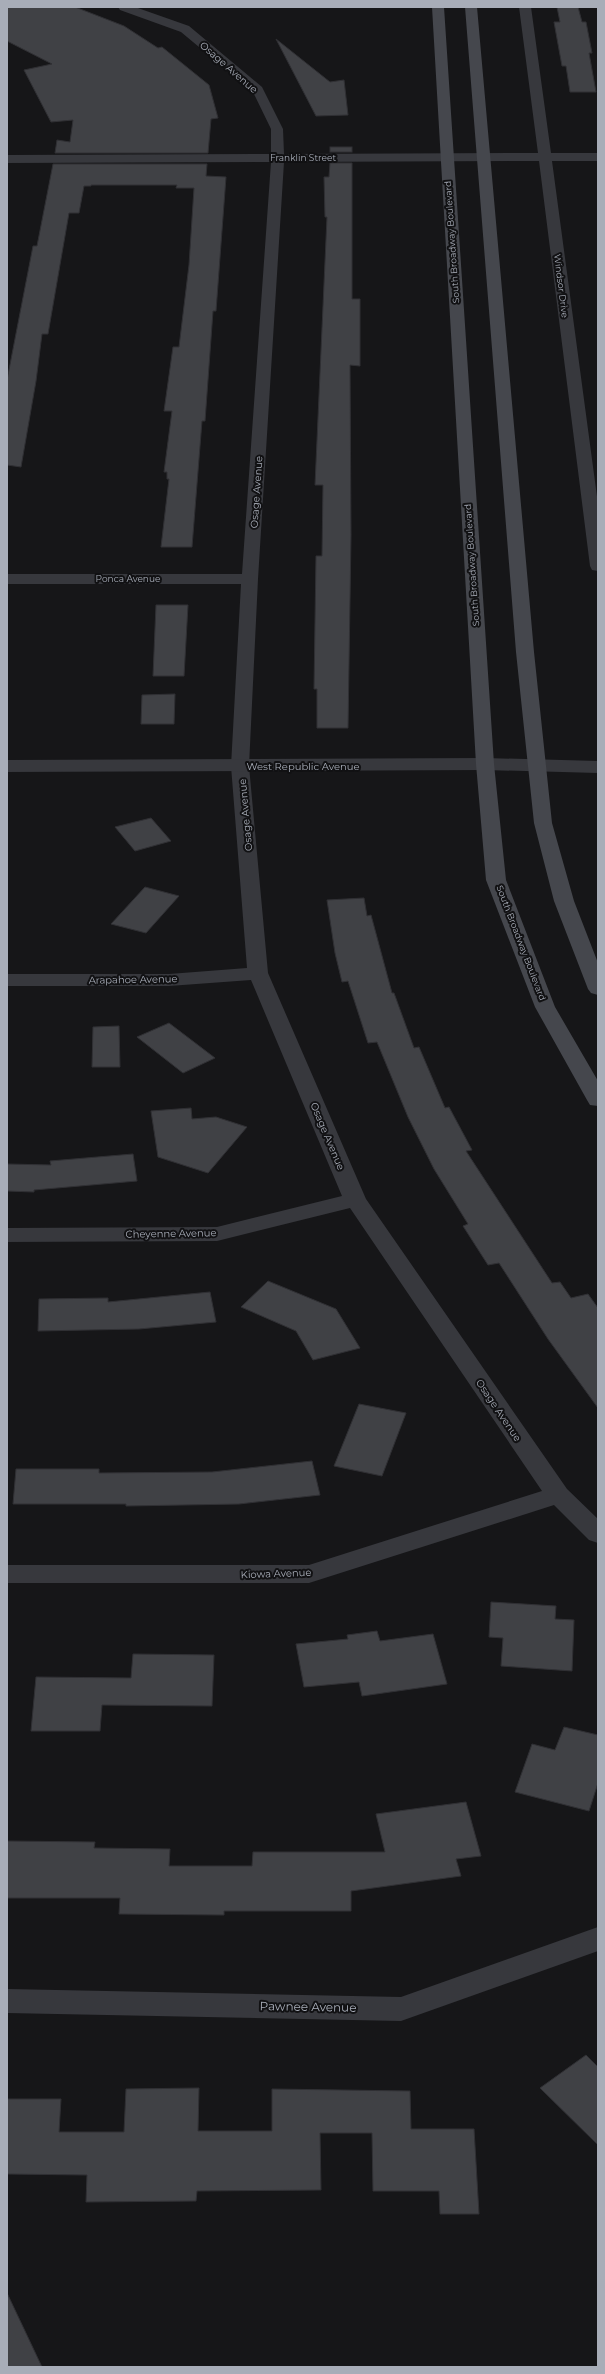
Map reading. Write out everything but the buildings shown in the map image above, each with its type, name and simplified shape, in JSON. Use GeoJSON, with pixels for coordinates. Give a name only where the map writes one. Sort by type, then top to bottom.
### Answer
{"type":"FeatureCollection","features":[{"type":"Feature","properties":{"kind":"main road","name":"South Broadway Boulevard"},"geometry":{"type":"LineString","coordinates":[[438,7],[446,157],[485,764],[496,880],[545,1007],[598,1100]]}},
{"type":"Feature","properties":{"kind":"main road"},"geometry":{"type":"LineString","coordinates":[[471,7],[524,652],[543,822],[564,902],[598,989]]}},
{"type":"Feature","properties":{"kind":"street","name":"Osage Avenue"},"geometry":{"type":"LineString","coordinates":[[124,7],[185,29],[258,90],[277,129],[278,158],[250,579],[240,766],[258,973],[355,1200],[558,1495],[598,1534]]}},
{"type":"Feature","properties":{"kind":"street","name":"Windsor Drive"},"geometry":{"type":"LineString","coordinates":[[525,7],[598,566]]}},
{"type":"Feature","properties":{"kind":"street","name":"Franklin Street"},"geometry":{"type":"LineString","coordinates":[[7,159],[598,157]]}},
{"type":"Feature","properties":{"kind":"street","name":"Ponca Avenue"},"geometry":{"type":"LineString","coordinates":[[7,579],[250,579]]}},
{"type":"Feature","properties":{"kind":"street","name":"West Republic Avenue"},"geometry":{"type":"LineString","coordinates":[[7,766],[485,764],[598,767]]}},
{"type":"Feature","properties":{"kind":"street","name":"Arapahoe Avenue"},"geometry":{"type":"LineString","coordinates":[[7,980],[169,980],[258,973]]}},
{"type":"Feature","properties":{"kind":"street","name":"Cheyenne Avenue"},"geometry":{"type":"LineString","coordinates":[[7,1235],[217,1234],[355,1200]]}},
{"type":"Feature","properties":{"kind":"street","name":"Kiowa Avenue"},"geometry":{"type":"LineString","coordinates":[[7,1574],[309,1574],[558,1495]]}},
{"type":"Feature","properties":{"kind":"street","name":"Pawnee Avenue"},"geometry":{"type":"LineString","coordinates":[[7,2001],[401,2009],[598,1939]]}}]}
